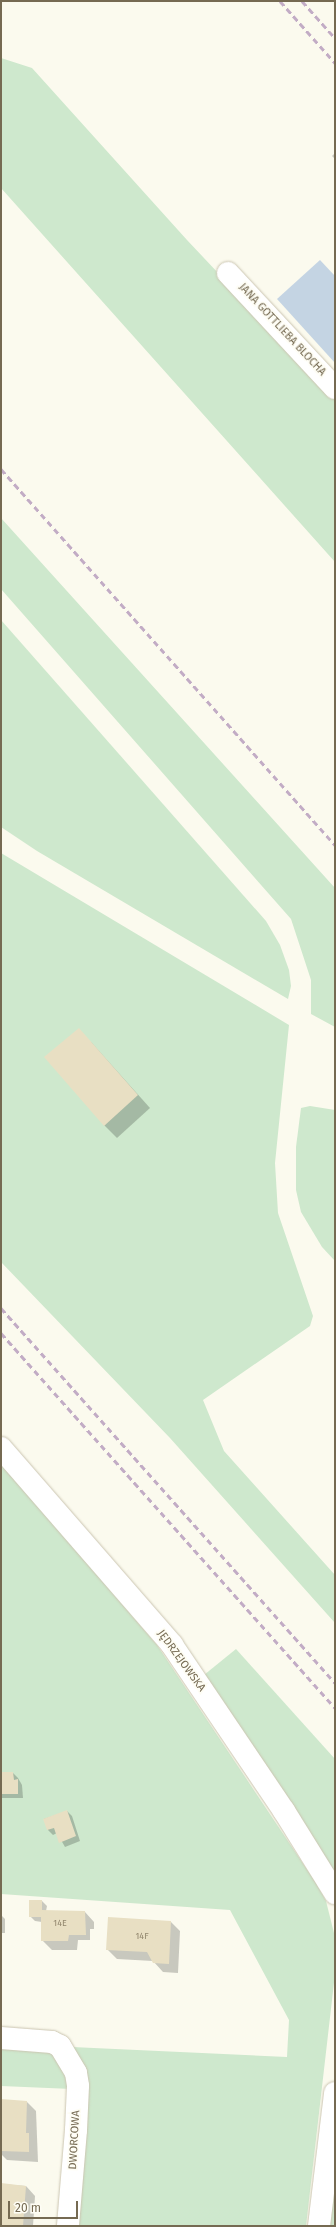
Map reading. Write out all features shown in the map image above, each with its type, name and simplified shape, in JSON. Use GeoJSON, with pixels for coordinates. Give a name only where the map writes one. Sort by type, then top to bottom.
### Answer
{"type":"FeatureCollection","features":[{"type":"Feature","properties":{"kind":"street","name":"JANA GOTTLIEBA BLOCHA"},"geometry":{"type":"LineString","coordinates":[[228,273],[335,388]]}},
{"type":"Feature","properties":{"kind":"street","name":"JĘDRZEJOWSKA"},"geometry":{"type":"LineString","coordinates":[[1,1448],[172,1645],[284,1811],[335,1893]]}},
{"type":"Feature","properties":{"kind":"street","name":"DWORCOWA"},"geometry":{"type":"LineString","coordinates":[[1,2038],[52,2042],[60,2046],[68,2056],[78,2086],[68,2226]]}},
{"type":"Feature","properties":{"kind":"street"},"geometry":{"type":"LineString","coordinates":[[319,2226],[335,2093]]}},
{"type":"Feature","properties":{"kind":"green space"},"geometry":{"type":"Polygon","coordinates":[[[1,58],[32,68],[187,240],[335,397],[335,562],[1,188],[1,58]]]}},
{"type":"Feature","properties":{"kind":"green space"},"geometry":{"type":"Polygon","coordinates":[[[1,518],[335,888],[335,1027],[311,1014],[311,980],[291,919],[1,589],[1,518]]]}},
{"type":"Feature","properties":{"kind":"green space"},"geometry":{"type":"Polygon","coordinates":[[[1,620],[266,921],[280,945],[289,970],[291,986],[288,999],[37,851],[1,827],[1,620]]]}},
{"type":"Feature","properties":{"kind":"green space"},"geometry":{"type":"Polygon","coordinates":[[[1,853],[289,1025],[275,1163],[278,1213],[313,1316],[310,1326],[203,1400],[224,1451],[335,1575],[335,1623],[170,1438],[1,1262],[1,853]]]}},
{"type":"Feature","properties":{"kind":"green space"},"geometry":{"type":"Polygon","coordinates":[[[310,1106],[335,1110],[335,1261],[322,1247],[301,1212],[296,1190],[296,1147],[301,1108],[310,1106]]]}},
{"type":"Feature","properties":{"kind":"green space"},"geometry":{"type":"Polygon","coordinates":[[[1,1463],[157,1645],[316,1883],[326,1901],[335,1937],[335,1974],[306,2226],[73,2226],[72,2047],[287,2057],[289,2020],[230,1910],[1,1894],[1,1463]]]}},
{"type":"Feature","properties":{"kind":"green space"},"geometry":{"type":"Polygon","coordinates":[[[236,1649],[335,1759],[335,1876],[204,1675],[236,1649]]]}},
{"type":"Feature","properties":{"kind":"green space"},"geometry":{"type":"Polygon","coordinates":[[[1,2045],[42,2047],[60,2059],[72,2089],[1,2086],[1,2045]]]}},
{"type":"Feature","properties":{"kind":"green space"},"geometry":{"type":"Polygon","coordinates":[[[335,2173],[335,2226],[328,2226],[335,2173]]]}},
{"type":"Feature","properties":{"kind":"water"},"geometry":{"type":"Polygon","coordinates":[[[320,260],[335,276],[335,363],[277,299],[320,260]]]}},
{"type":"Feature","properties":{"kind":"building"},"geometry":{"type":"Polygon","coordinates":[[[79,1028],[138,1095],[104,1126],[44,1057],[79,1028]]]}},
{"type":"Feature","properties":{"kind":"building"},"geometry":{"type":"Polygon","coordinates":[[[1,1772],[13,1772],[14,1780],[18,1779],[18,1794],[1,1794],[1,1772]]]}},
{"type":"Feature","properties":{"kind":"building"},"geometry":{"type":"Polygon","coordinates":[[[67,1810],[76,1836],[59,1843],[54,1828],[47,1830],[43,1819],[67,1810]]]}},
{"type":"Feature","properties":{"kind":"building"},"geometry":{"type":"Polygon","coordinates":[[[29,1900],[42,1900],[42,1910],[85,1911],[86,1935],[69,1935],[68,1941],[41,1941],[41,1917],[29,1917],[29,1900]]]}},
{"type":"Feature","properties":{"kind":"building"},"geometry":{"type":"Polygon","coordinates":[[[108,1917],[171,1921],[169,1964],[153,1963],[147,1952],[106,1950],[108,1917]]]}},
{"type":"Feature","properties":{"kind":"building"},"geometry":{"type":"Polygon","coordinates":[[[1,2099],[27,2101],[26,2133],[29,2133],[29,2152],[1,2151],[1,2099]]]}},
{"type":"Feature","properties":{"kind":"building"},"geometry":{"type":"Polygon","coordinates":[[[1,2183],[26,2186],[23,2226],[1,2225],[1,2183]]]}},
{"type":"Feature","properties":{"kind":"railway"},"geometry":{"type":"LineString","coordinates":[[280,1],[335,63]]}},
{"type":"Feature","properties":{"kind":"railway"},"geometry":{"type":"LineString","coordinates":[[302,1],[335,38]]}},
{"type":"Feature","properties":{"kind":"railway"},"geometry":{"type":"LineString","coordinates":[[1,469],[335,845]]}},
{"type":"Feature","properties":{"kind":"railway"},"geometry":{"type":"LineString","coordinates":[[1,1308],[335,1683]]}},
{"type":"Feature","properties":{"kind":"railway"},"geometry":{"type":"LineString","coordinates":[[1,1333],[335,1708]]}}]}
